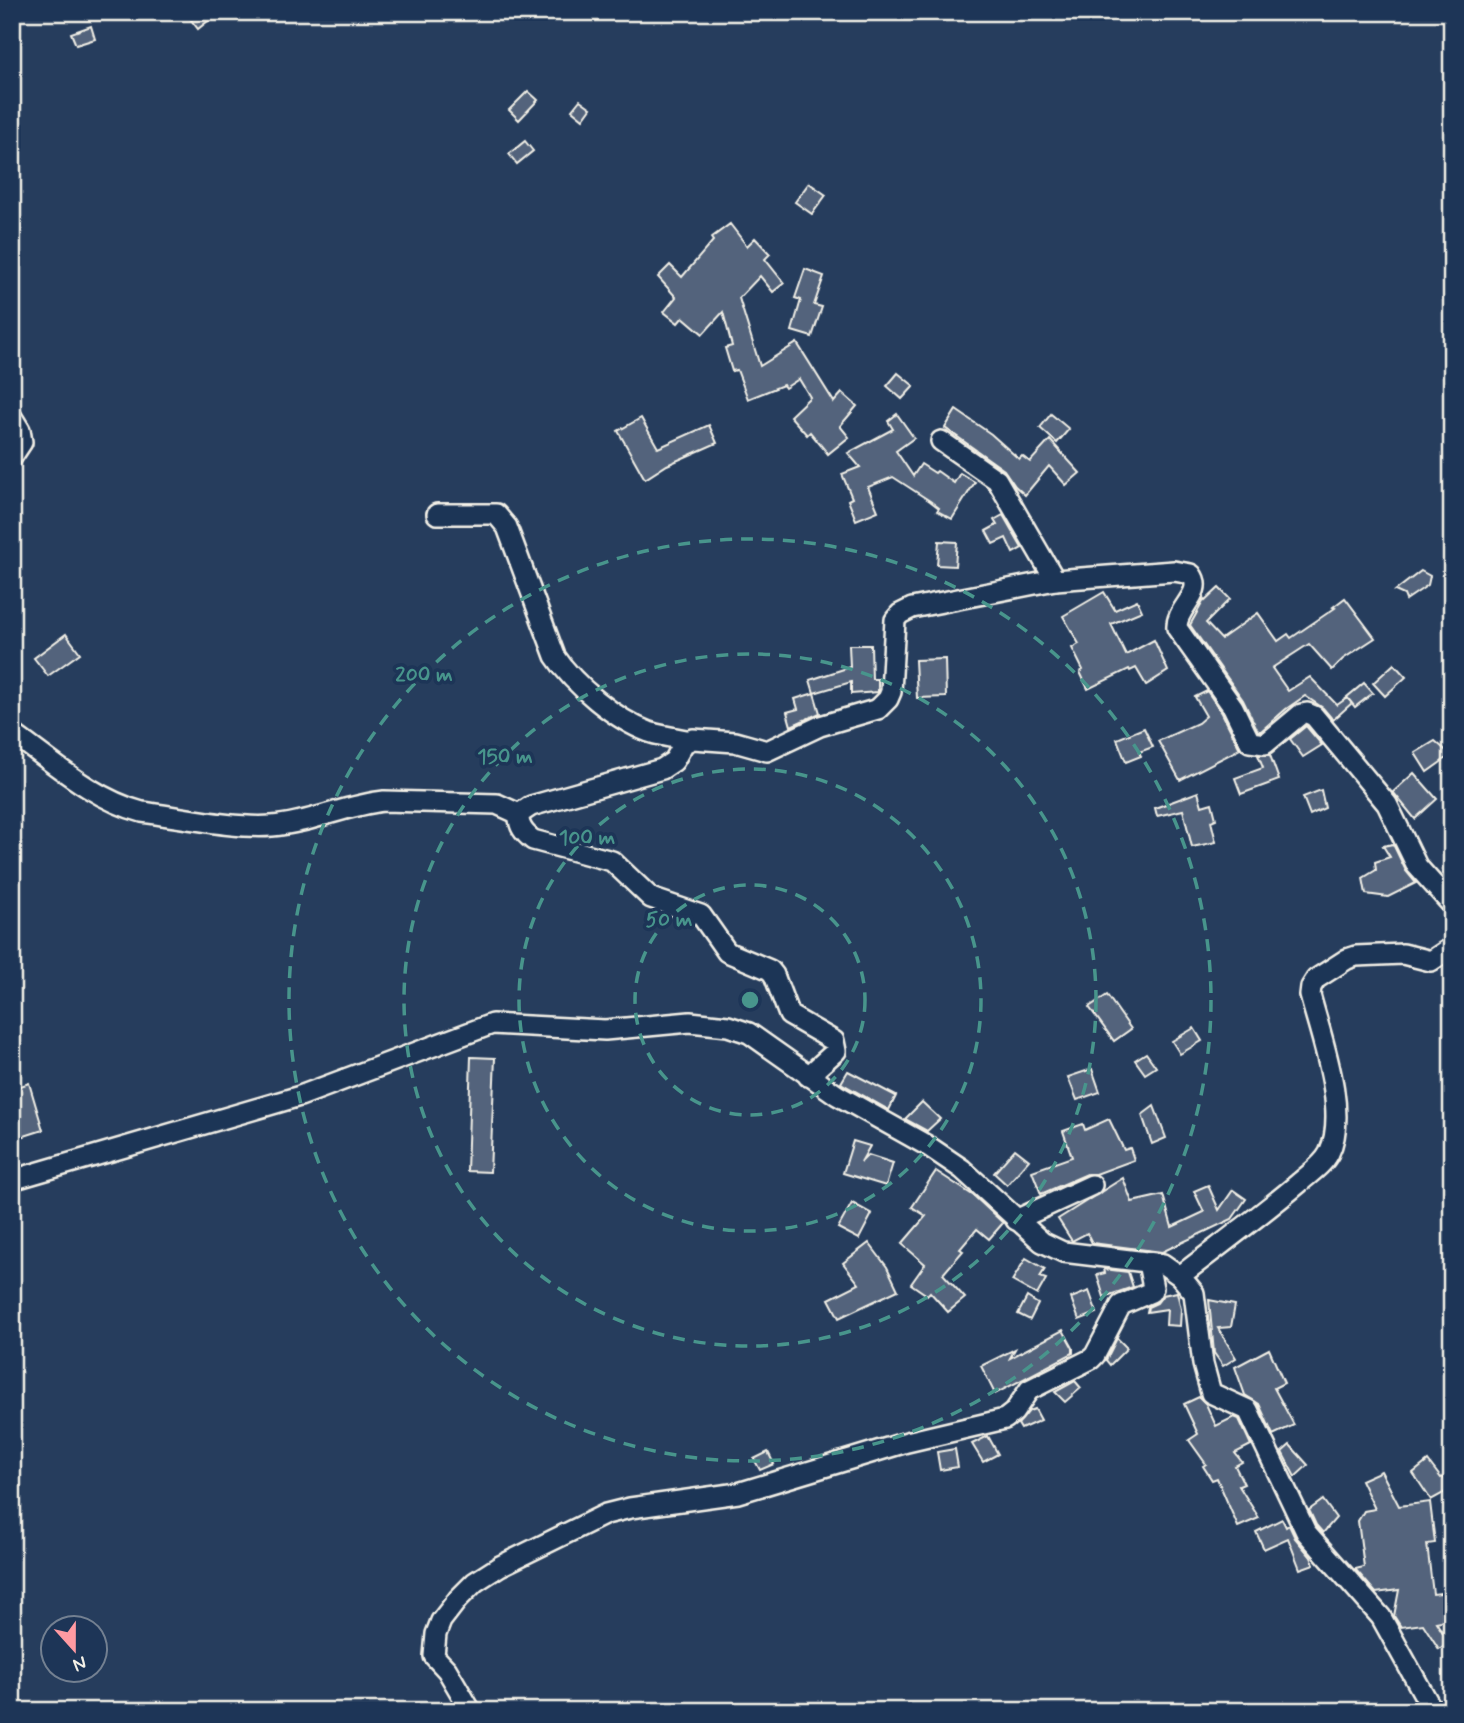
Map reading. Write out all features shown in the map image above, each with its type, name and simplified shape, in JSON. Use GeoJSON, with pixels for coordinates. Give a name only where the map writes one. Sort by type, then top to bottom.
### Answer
{"type":"FeatureCollection","features":[{"type":"Feature","properties":{"kind":"street"},"geometry":{"type":"LineString","coordinates":[[12,417],[20,430],[22,442],[12,457]]}},
{"type":"Feature","properties":{"kind":"street"},"geometry":{"type":"LineString","coordinates":[[941,441],[997,480],[1055,580]]}},
{"type":"Feature","properties":{"kind":"street"},"geometry":{"type":"LineString","coordinates":[[437,514],[496,514],[503,520],[555,656],[564,670],[583,688],[630,723],[652,733],[687,740],[693,738],[734,742],[767,751],[820,726],[871,713],[884,704],[891,692],[894,628],[900,614],[912,608],[1055,580],[1174,571],[1191,574],[1195,579],[1195,590],[1177,620],[1177,628],[1233,707],[1248,740],[1252,744],[1265,744],[1301,714],[1314,716],[1387,804],[1417,866],[1452,905]]}},
{"type":"Feature","properties":{"kind":"street"},"geometry":{"type":"LineString","coordinates":[[12,733],[91,790],[126,808],[142,812],[254,826],[287,824],[369,802],[384,801],[497,804],[519,814]]}},
{"type":"Feature","properties":{"kind":"street"},"geometry":{"type":"LineString","coordinates":[[519,814],[531,806],[662,769],[674,761],[687,740]]}},
{"type":"Feature","properties":{"kind":"street"},"geometry":{"type":"LineString","coordinates":[[519,814],[521,827],[533,841],[612,861],[651,898],[701,915],[727,952],[770,971],[789,1015],[795,1021],[834,1041],[836,1051],[808,1076]]}},
{"type":"Feature","properties":{"kind":"street"},"geometry":{"type":"LineString","coordinates":[[1180,1276],[1284,1196],[1321,1164],[1330,1152],[1335,1131],[1336,1106],[1334,1086],[1310,995],[1311,986],[1316,979],[1356,956],[1403,954],[1430,961],[1452,947]]}},
{"type":"Feature","properties":{"kind":"street"},"geometry":{"type":"LineString","coordinates":[[12,1180],[300,1096],[492,1024],[541,1029],[605,1030],[690,1022],[728,1026],[749,1033],[808,1076],[928,1146],[962,1169],[1042,1242],[1063,1252],[1163,1264],[1180,1276],[1194,1293],[1203,1364],[1211,1393],[1248,1409],[1306,1532],[1381,1617],[1433,1711]]}},
{"type":"Feature","properties":{"kind":"street"},"geometry":{"type":"LineString","coordinates":[[1016,1220],[1092,1185]]}},
{"type":"Feature","properties":{"kind":"street"},"geometry":{"type":"LineString","coordinates":[[471,1711],[447,1670],[434,1656],[436,1634],[441,1621],[475,1582],[500,1566],[617,1511],[738,1493],[907,1442],[1005,1419],[1029,1390],[1096,1355],[1121,1304],[1152,1292],[1148,1263]]}},
{"type":"Feature","properties":{"kind":"building"},"geometry":{"type":"Polygon","coordinates":[[[185,12],[219,12],[198,29],[185,12]]]}},
{"type":"Feature","properties":{"kind":"building"},"geometry":{"type":"Polygon","coordinates":[[[91,26],[95,39],[76,45],[71,33],[91,26]]]}},
{"type":"Feature","properties":{"kind":"building"},"geometry":{"type":"Polygon","coordinates":[[[528,91],[538,100],[519,120],[509,110],[528,91]]]}},
{"type":"Feature","properties":{"kind":"building"},"geometry":{"type":"Polygon","coordinates":[[[580,100],[591,108],[583,119],[572,110],[580,100]]]}},
{"type":"Feature","properties":{"kind":"building"},"geometry":{"type":"Polygon","coordinates":[[[525,141],[533,151],[517,164],[509,154],[525,141]]]}},
{"type":"Feature","properties":{"kind":"building"},"geometry":{"type":"Polygon","coordinates":[[[809,183],[826,195],[812,214],[795,202],[809,183]]]}},
{"type":"Feature","properties":{"kind":"building"},"geometry":{"type":"Polygon","coordinates":[[[730,224],[747,246],[755,238],[770,254],[765,259],[784,283],[773,292],[760,276],[739,298],[760,366],[797,343],[834,402],[842,393],[857,406],[840,426],[849,437],[828,454],[810,432],[807,435],[790,416],[810,397],[799,379],[785,388],[783,385],[748,399],[737,370],[732,371],[725,348],[732,346],[723,312],[703,334],[683,317],[678,323],[664,312],[676,297],[658,277],[670,265],[682,277],[713,241],[711,238],[730,224]]]}},
{"type":"Feature","properties":{"kind":"building"},"geometry":{"type":"Polygon","coordinates":[[[805,269],[824,276],[814,305],[822,307],[812,337],[792,331],[801,300],[795,298],[805,269]]]}},
{"type":"Feature","properties":{"kind":"building"},"geometry":{"type":"Polygon","coordinates":[[[898,373],[914,386],[902,399],[887,386],[898,373]]]}},
{"type":"Feature","properties":{"kind":"building"},"geometry":{"type":"Polygon","coordinates":[[[956,410],[991,434],[1019,459],[1022,456],[1030,462],[1050,440],[1080,473],[1066,485],[1049,466],[1025,495],[1004,470],[945,428],[956,410]]]}},
{"type":"Feature","properties":{"kind":"building"},"geometry":{"type":"Polygon","coordinates":[[[897,414],[914,438],[896,451],[913,476],[921,464],[954,483],[960,473],[975,482],[952,519],[937,511],[939,508],[930,501],[893,477],[868,487],[878,511],[856,520],[848,500],[852,498],[842,474],[860,467],[848,453],[893,429],[888,421],[897,414]]]}},
{"type":"Feature","properties":{"kind":"building"},"geometry":{"type":"Polygon","coordinates":[[[1051,414],[1069,429],[1057,443],[1040,428],[1051,414]]]}},
{"type":"Feature","properties":{"kind":"building"},"geometry":{"type":"Polygon","coordinates":[[[641,418],[658,448],[709,425],[717,443],[667,465],[645,479],[618,431],[641,418]]]}},
{"type":"Feature","properties":{"kind":"building"},"geometry":{"type":"Polygon","coordinates":[[[1003,515],[1022,548],[1013,553],[1006,538],[993,544],[986,531],[997,525],[994,520],[1003,515]]]}},
{"type":"Feature","properties":{"kind":"building"},"geometry":{"type":"Polygon","coordinates":[[[939,541],[957,542],[955,566],[937,565],[939,541]]]}},
{"type":"Feature","properties":{"kind":"building"},"geometry":{"type":"Polygon","coordinates":[[[1421,571],[1430,576],[1428,585],[1406,600],[1404,595],[1395,591],[1421,571]]]}},
{"type":"Feature","properties":{"kind":"building"},"geometry":{"type":"Polygon","coordinates":[[[1219,588],[1230,599],[1206,623],[1221,639],[1258,613],[1278,641],[1288,634],[1291,638],[1345,598],[1375,638],[1343,659],[1332,670],[1309,644],[1272,668],[1288,691],[1310,677],[1337,705],[1347,698],[1352,703],[1333,720],[1323,708],[1305,696],[1258,731],[1243,700],[1190,625],[1204,600],[1219,588]]]}},
{"type":"Feature","properties":{"kind":"building"},"geometry":{"type":"Polygon","coordinates":[[[1104,592],[1115,610],[1137,600],[1142,611],[1111,624],[1126,655],[1154,640],[1168,671],[1146,685],[1136,668],[1088,689],[1080,672],[1083,670],[1072,648],[1079,644],[1063,616],[1104,592]]]}},
{"type":"Feature","properties":{"kind":"building"},"geometry":{"type":"Polygon","coordinates":[[[66,634],[80,653],[48,676],[34,658],[66,634]]]}},
{"type":"Feature","properties":{"kind":"building"},"geometry":{"type":"Polygon","coordinates":[[[849,645],[871,645],[872,679],[878,679],[878,692],[851,694],[851,682],[814,693],[810,680],[850,667],[849,645]]]}},
{"type":"Feature","properties":{"kind":"building"},"geometry":{"type":"Polygon","coordinates":[[[945,659],[946,697],[917,698],[915,660],[945,659]]]}},
{"type":"Feature","properties":{"kind":"building"},"geometry":{"type":"Polygon","coordinates":[[[1394,664],[1406,677],[1385,696],[1373,683],[1394,664]]]}},
{"type":"Feature","properties":{"kind":"building"},"geometry":{"type":"Polygon","coordinates":[[[1364,683],[1373,693],[1355,707],[1347,697],[1364,683]]]}},
{"type":"Feature","properties":{"kind":"building"},"geometry":{"type":"Polygon","coordinates":[[[1207,691],[1222,713],[1240,749],[1180,780],[1158,741],[1198,723],[1206,716],[1195,697],[1207,691]]]}},
{"type":"Feature","properties":{"kind":"building"},"geometry":{"type":"Polygon","coordinates":[[[814,693],[820,713],[791,726],[787,712],[798,709],[795,699],[814,693]]]}},
{"type":"Feature","properties":{"kind":"building"},"geometry":{"type":"Polygon","coordinates":[[[1306,726],[1322,745],[1303,757],[1290,739],[1306,726]]]}},
{"type":"Feature","properties":{"kind":"building"},"geometry":{"type":"Polygon","coordinates":[[[1144,728],[1153,747],[1139,752],[1141,756],[1126,762],[1117,739],[1144,728]]]}},
{"type":"Feature","properties":{"kind":"building"},"geometry":{"type":"Polygon","coordinates":[[[1435,741],[1451,755],[1427,772],[1415,753],[1435,741]]]}},
{"type":"Feature","properties":{"kind":"building"},"geometry":{"type":"Polygon","coordinates":[[[1258,755],[1270,755],[1279,780],[1241,794],[1235,778],[1263,768],[1258,755]]]}},
{"type":"Feature","properties":{"kind":"building"},"geometry":{"type":"Polygon","coordinates":[[[1414,773],[1437,799],[1415,819],[1393,792],[1414,773]]]}},
{"type":"Feature","properties":{"kind":"building"},"geometry":{"type":"Polygon","coordinates":[[[1321,790],[1325,808],[1310,815],[1303,797],[1321,790]]]}},
{"type":"Feature","properties":{"kind":"building"},"geometry":{"type":"Polygon","coordinates":[[[1198,792],[1202,806],[1212,803],[1216,819],[1211,821],[1216,842],[1192,847],[1183,810],[1157,816],[1155,808],[1198,792]]]}},
{"type":"Feature","properties":{"kind":"building"},"geometry":{"type":"Polygon","coordinates":[[[1393,844],[1406,871],[1416,883],[1388,897],[1366,894],[1363,878],[1376,870],[1375,862],[1390,857],[1383,846],[1393,844]]]}},
{"type":"Feature","properties":{"kind":"building"},"geometry":{"type":"Polygon","coordinates":[[[1107,995],[1131,1029],[1114,1041],[1089,1007],[1107,995]]]}},
{"type":"Feature","properties":{"kind":"building"},"geometry":{"type":"Polygon","coordinates":[[[1194,1028],[1202,1041],[1180,1054],[1172,1041],[1194,1028]]]}},
{"type":"Feature","properties":{"kind":"building"},"geometry":{"type":"Polygon","coordinates":[[[1146,1053],[1156,1067],[1145,1074],[1135,1060],[1146,1053]]]}},
{"type":"Feature","properties":{"kind":"building"},"geometry":{"type":"Polygon","coordinates":[[[471,1057],[495,1058],[490,1172],[467,1171],[471,1057]]]}},
{"type":"Feature","properties":{"kind":"building"},"geometry":{"type":"Polygon","coordinates":[[[1092,1069],[1100,1092],[1077,1100],[1068,1077],[1092,1069]]]}},
{"type":"Feature","properties":{"kind":"building"},"geometry":{"type":"Polygon","coordinates":[[[848,1071],[896,1096],[889,1110],[841,1083],[848,1071]]]}},
{"type":"Feature","properties":{"kind":"building"},"geometry":{"type":"Polygon","coordinates":[[[29,1083],[43,1130],[12,1140],[12,1089],[29,1083]]]}},
{"type":"Feature","properties":{"kind":"building"},"geometry":{"type":"Polygon","coordinates":[[[922,1102],[940,1119],[927,1131],[905,1119],[922,1102]]]}},
{"type":"Feature","properties":{"kind":"building"},"geometry":{"type":"Polygon","coordinates":[[[1154,1106],[1166,1138],[1152,1144],[1142,1115],[1154,1106]]]}},
{"type":"Feature","properties":{"kind":"building"},"geometry":{"type":"Polygon","coordinates":[[[1109,1119],[1124,1150],[1130,1148],[1134,1160],[1096,1174],[1087,1174],[1041,1194],[1032,1171],[1072,1157],[1063,1131],[1083,1124],[1085,1130],[1109,1119]]]}},
{"type":"Feature","properties":{"kind":"building"},"geometry":{"type":"Polygon","coordinates":[[[853,1141],[870,1146],[861,1162],[868,1155],[893,1163],[886,1186],[843,1173],[853,1141]]]}},
{"type":"Feature","properties":{"kind":"building"},"geometry":{"type":"Polygon","coordinates":[[[1015,1149],[1029,1160],[1007,1185],[994,1173],[1015,1149]]]}},
{"type":"Feature","properties":{"kind":"building"},"geometry":{"type":"Polygon","coordinates":[[[936,1171],[974,1196],[1003,1223],[989,1239],[977,1229],[943,1274],[965,1298],[948,1312],[930,1292],[927,1295],[911,1284],[925,1264],[902,1244],[926,1216],[912,1207],[936,1171]]]}},
{"type":"Feature","properties":{"kind":"building"},"geometry":{"type":"Polygon","coordinates":[[[1123,1178],[1132,1202],[1163,1195],[1172,1227],[1204,1212],[1194,1191],[1208,1185],[1219,1210],[1233,1190],[1246,1199],[1232,1219],[1162,1252],[1092,1243],[1087,1233],[1072,1241],[1058,1219],[1123,1178]]]}},
{"type":"Feature","properties":{"kind":"building"},"geometry":{"type":"Polygon","coordinates":[[[852,1203],[872,1214],[859,1239],[838,1228],[852,1203]]]}},
{"type":"Feature","properties":{"kind":"building"},"geometry":{"type":"Polygon","coordinates":[[[869,1243],[887,1267],[898,1290],[839,1318],[829,1299],[859,1284],[843,1263],[869,1243]]]}},
{"type":"Feature","properties":{"kind":"building"},"geometry":{"type":"Polygon","coordinates":[[[1026,1258],[1045,1269],[1040,1277],[1046,1279],[1037,1295],[1012,1281],[1026,1258]]]}},
{"type":"Feature","properties":{"kind":"building"},"geometry":{"type":"Polygon","coordinates":[[[1104,1269],[1128,1272],[1133,1287],[1104,1297],[1097,1275],[1105,1273],[1104,1269]]]}},
{"type":"Feature","properties":{"kind":"building"},"geometry":{"type":"Polygon","coordinates":[[[1089,1291],[1097,1313],[1079,1320],[1071,1298],[1089,1291]]]}},
{"type":"Feature","properties":{"kind":"building"},"geometry":{"type":"Polygon","coordinates":[[[1177,1292],[1181,1309],[1180,1326],[1166,1325],[1167,1309],[1147,1312],[1148,1307],[1157,1303],[1163,1295],[1177,1292]]]}},
{"type":"Feature","properties":{"kind":"building"},"geometry":{"type":"Polygon","coordinates":[[[1027,1297],[1038,1304],[1030,1320],[1018,1314],[1027,1297]]]}},
{"type":"Feature","properties":{"kind":"building"},"geometry":{"type":"Polygon","coordinates":[[[1209,1300],[1235,1305],[1231,1327],[1218,1328],[1236,1358],[1223,1366],[1214,1353],[1209,1300]]]}},
{"type":"Feature","properties":{"kind":"building"},"geometry":{"type":"Polygon","coordinates":[[[1063,1330],[1073,1353],[995,1394],[981,1366],[1015,1349],[1010,1358],[1063,1330]]]}},
{"type":"Feature","properties":{"kind":"building"},"geometry":{"type":"Polygon","coordinates":[[[1117,1338],[1127,1348],[1110,1365],[1106,1360],[1117,1338]]]}},
{"type":"Feature","properties":{"kind":"building"},"geometry":{"type":"Polygon","coordinates":[[[1269,1349],[1284,1383],[1274,1388],[1294,1425],[1273,1435],[1259,1404],[1245,1395],[1235,1367],[1269,1349]]]}},
{"type":"Feature","properties":{"kind":"building"},"geometry":{"type":"Polygon","coordinates":[[[1075,1381],[1081,1388],[1065,1402],[1055,1392],[1075,1381]]]}},
{"type":"Feature","properties":{"kind":"building"},"geometry":{"type":"Polygon","coordinates":[[[1199,1397],[1206,1404],[1216,1426],[1234,1417],[1239,1419],[1251,1445],[1235,1453],[1242,1462],[1235,1466],[1244,1484],[1239,1486],[1259,1518],[1238,1527],[1217,1478],[1212,1480],[1203,1466],[1206,1464],[1189,1440],[1198,1434],[1184,1404],[1199,1397]]]}},
{"type":"Feature","properties":{"kind":"building"},"geometry":{"type":"Polygon","coordinates":[[[1035,1409],[1041,1420],[1021,1429],[1018,1424],[1029,1411],[1035,1409]]]}},
{"type":"Feature","properties":{"kind":"building"},"geometry":{"type":"Polygon","coordinates":[[[988,1436],[998,1454],[983,1462],[972,1444],[988,1436]]]}},
{"type":"Feature","properties":{"kind":"building"},"geometry":{"type":"Polygon","coordinates":[[[1290,1445],[1308,1465],[1295,1477],[1282,1452],[1290,1445]]]}},
{"type":"Feature","properties":{"kind":"building"},"geometry":{"type":"Polygon","coordinates":[[[955,1449],[958,1467],[940,1470],[937,1452],[955,1449]]]}},
{"type":"Feature","properties":{"kind":"building"},"geometry":{"type":"Polygon","coordinates":[[[768,1452],[774,1464],[760,1470],[754,1459],[768,1452]]]}},
{"type":"Feature","properties":{"kind":"building"},"geometry":{"type":"Polygon","coordinates":[[[1428,1461],[1451,1489],[1431,1500],[1413,1473],[1428,1461]]]}},
{"type":"Feature","properties":{"kind":"building"},"geometry":{"type":"Polygon","coordinates":[[[1381,1471],[1399,1506],[1430,1502],[1435,1543],[1427,1544],[1433,1594],[1450,1592],[1445,1608],[1447,1620],[1436,1622],[1449,1642],[1439,1649],[1423,1624],[1401,1627],[1394,1616],[1399,1590],[1376,1593],[1355,1569],[1364,1567],[1358,1521],[1364,1511],[1375,1509],[1361,1480],[1381,1471]]]}},
{"type":"Feature","properties":{"kind":"building"},"geometry":{"type":"Polygon","coordinates":[[[1323,1500],[1336,1518],[1323,1533],[1309,1510],[1323,1500]]]}},
{"type":"Feature","properties":{"kind":"building"},"geometry":{"type":"Polygon","coordinates":[[[1282,1519],[1286,1527],[1289,1525],[1314,1564],[1300,1569],[1288,1538],[1264,1549],[1256,1532],[1282,1519]]]}}]}
